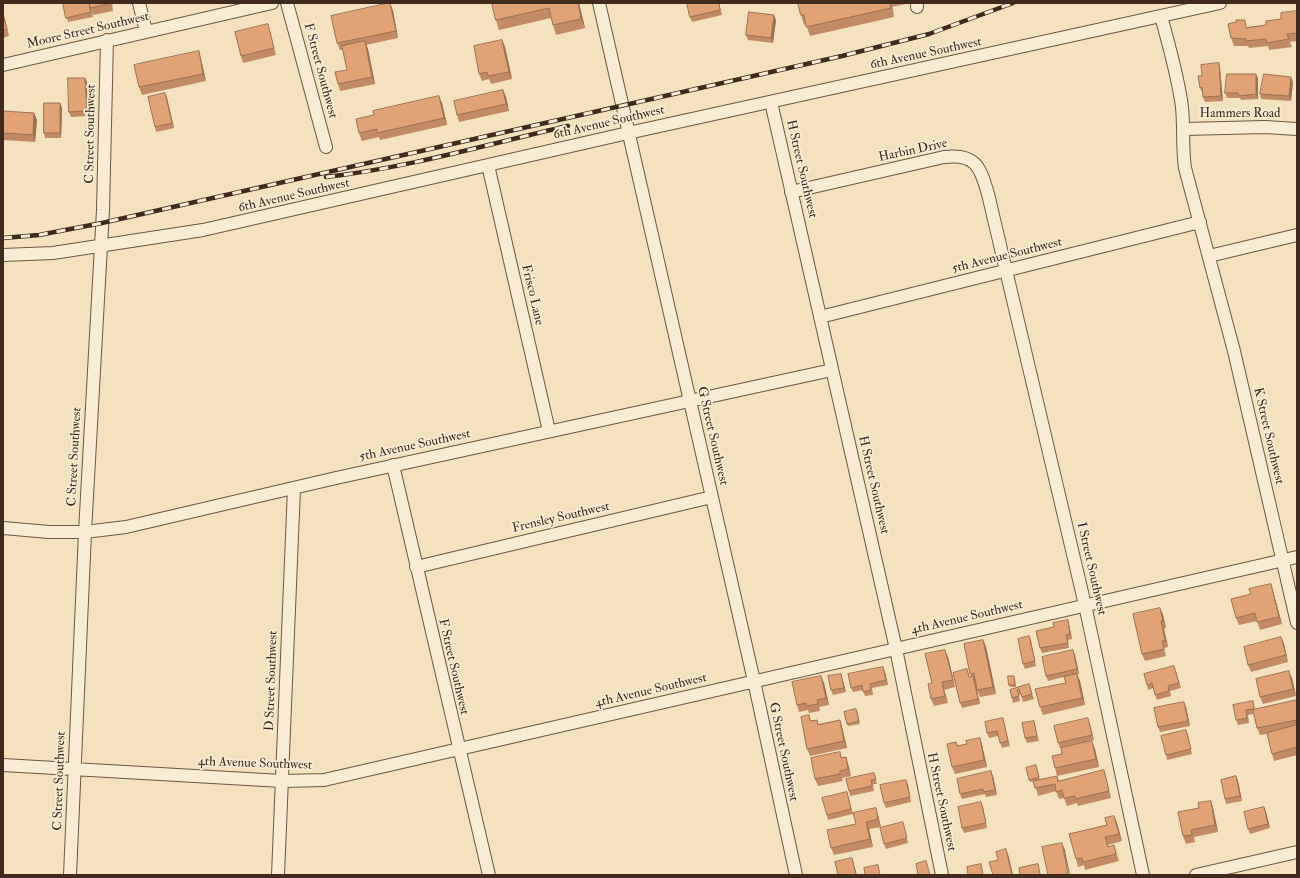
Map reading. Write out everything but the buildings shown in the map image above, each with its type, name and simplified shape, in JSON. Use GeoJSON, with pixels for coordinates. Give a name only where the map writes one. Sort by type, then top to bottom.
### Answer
{"type":"FeatureCollection","features":[{"type":"Feature","properties":{"kind":"street"},"geometry":{"type":"LineString","coordinates":[[139,3],[146,32]]}},
{"type":"Feature","properties":{"kind":"street","name":"Moore Street Southwest"},"geometry":{"type":"LineString","coordinates":[[3,65],[272,3]]}},
{"type":"Feature","properties":{"kind":"street","name":"F Street Southwest"},"geometry":{"type":"LineString","coordinates":[[287,3],[326,147]]}},
{"type":"Feature","properties":{"kind":"street","name":"G Street Southwest"},"geometry":{"type":"LineString","coordinates":[[599,3],[754,682],[796,875]]}},
{"type":"Feature","properties":{"kind":"street","name":"6th Avenue Southwest"},"geometry":{"type":"LineString","coordinates":[[3,255],[53,253],[203,230],[628,133],[1220,3]]}},
{"type":"Feature","properties":{"kind":"street"},"geometry":{"type":"LineString","coordinates":[[1161,16],[1176,74],[1184,129],[1182,137],[1186,168],[1200,222]]}},
{"type":"Feature","properties":{"kind":"street","name":"C Street Southwest"},"geometry":{"type":"LineString","coordinates":[[70,875],[85,532],[101,245],[107,40]]}},
{"type":"Feature","properties":{"kind":"street","name":"H Street Southwest"},"geometry":{"type":"LineString","coordinates":[[771,102],[896,649],[942,875]]}},
{"type":"Feature","properties":{"kind":"street","name":"Hammers Road"},"geometry":{"type":"LineString","coordinates":[[1184,129],[1265,126],[1297,129]]}},
{"type":"Feature","properties":{"kind":"street","name":"Harbin Drive"},"geometry":{"type":"LineString","coordinates":[[791,192],[944,157],[955,156],[966,158],[974,162],[980,169],[1006,271]]}},
{"type":"Feature","properties":{"kind":"street","name":"Frisco Lane"},"geometry":{"type":"LineString","coordinates":[[488,165],[549,431]]}},
{"type":"Feature","properties":{"kind":"street","name":"K Street Southwest"},"geometry":{"type":"LineString","coordinates":[[1200,222],[1234,351],[1297,623]]}},
{"type":"Feature","properties":{"kind":"street","name":"5th Avenue Southwest"},"geometry":{"type":"LineString","coordinates":[[820,317],[1200,222]]}},
{"type":"Feature","properties":{"kind":"street"},"geometry":{"type":"LineString","coordinates":[[1209,256],[1297,235]]}},
{"type":"Feature","properties":{"kind":"street","name":"I Street Southwest"},"geometry":{"type":"LineString","coordinates":[[1006,271],[1085,605],[1144,875]]}},
{"type":"Feature","properties":{"kind":"street","name":"5th Avenue Southwest"},"geometry":{"type":"LineString","coordinates":[[3,528],[49,532],[85,532],[126,527],[393,465],[832,370]]}},
{"type":"Feature","properties":{"kind":"street","name":"F Street Southwest"},"geometry":{"type":"LineString","coordinates":[[393,465],[458,749],[489,875]]}},
{"type":"Feature","properties":{"kind":"street","name":"D Street Southwest"},"geometry":{"type":"LineString","coordinates":[[278,875],[294,488]]}},
{"type":"Feature","properties":{"kind":"street","name":"Frensley Southwest"},"geometry":{"type":"LineString","coordinates":[[416,567],[712,497]]}},
{"type":"Feature","properties":{"kind":"street","name":"4th Avenue Southwest"},"geometry":{"type":"LineString","coordinates":[[3,765],[282,781],[324,780],[1297,557]]}},
{"type":"Feature","properties":{"kind":"street"},"geometry":{"type":"LineString","coordinates":[[1196,875],[1297,852]]}},
{"type":"Feature","properties":{"kind":"railway"},"geometry":{"type":"LineString","coordinates":[[3,238],[39,235],[102,223],[842,56],[929,34],[1013,3]]}},
{"type":"Feature","properties":{"kind":"railway"},"geometry":{"type":"LineString","coordinates":[[326,177],[418,162],[568,126]]}}]}
